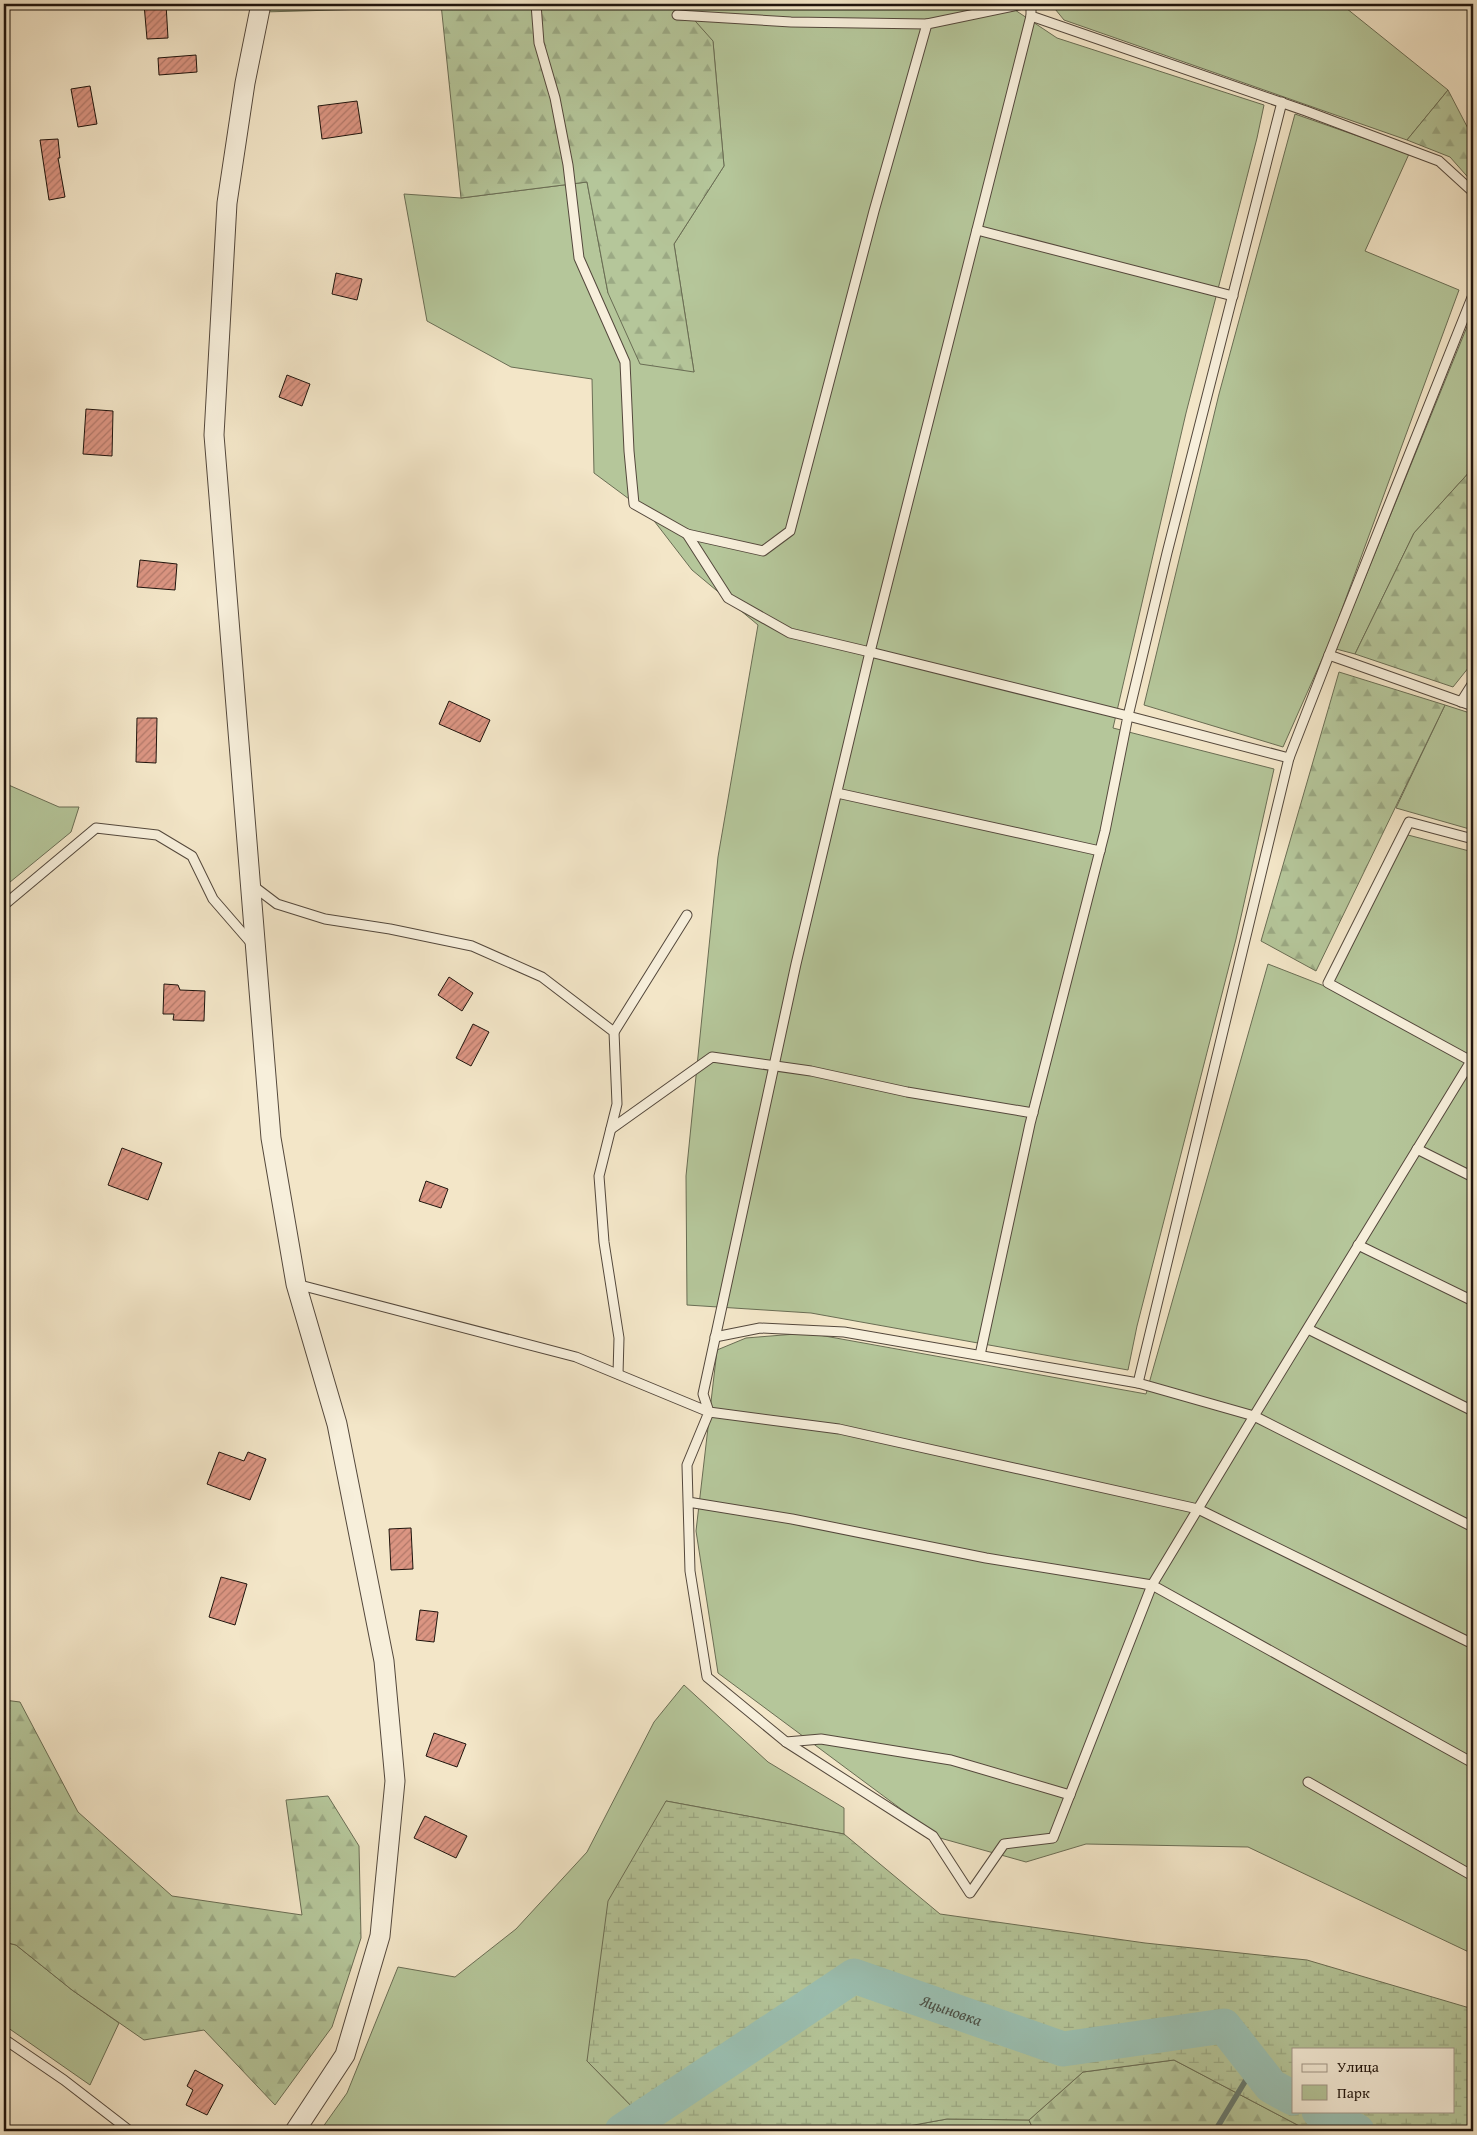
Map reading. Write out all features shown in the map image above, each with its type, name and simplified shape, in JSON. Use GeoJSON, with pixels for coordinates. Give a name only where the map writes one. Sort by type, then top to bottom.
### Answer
{"type":"FeatureCollection","features":[{"type":"Feature","properties":{"kind":"street"},"geometry":{"type":"LineString","coordinates":[[261,4],[245,83],[228,204],[214,435],[252,885],[271,1138],[296,1284],[337,1424],[384,1661],[395,1781],[380,1936],[345,2055],[295,2131]]}},
{"type":"Feature","properties":{"kind":"lane"},"geometry":{"type":"LineString","coordinates":[[536,4],[539,43],[555,98],[568,165],[579,258],[626,362],[629,451],[634,504],[687,534],[763,551],[790,531],[874,211],[927,24]]}},
{"type":"Feature","properties":{"kind":"lane"},"geometry":{"type":"LineString","coordinates":[[677,15],[791,22],[927,24],[1023,4]]}},
{"type":"Feature","properties":{"kind":"lane"},"geometry":{"type":"LineString","coordinates":[[1031,4],[1031,16],[870,652],[774,1065],[702,1394],[709,1412],[686,1465],[690,1570],[707,1677],[786,1742],[933,1836],[970,1893],[1004,1844],[1053,1838],[1152,1585],[1472,1060],[1328,983],[1409,822],[1473,839]]}},
{"type":"Feature","properties":{"kind":"lane"},"geometry":{"type":"LineString","coordinates":[[1031,16],[1282,102],[1439,161],[1473,192]]}},
{"type":"Feature","properties":{"kind":"lane"},"geometry":{"type":"LineString","coordinates":[[980,1355],[1033,1113],[1100,852],[1128,716],[1167,553],[1282,102]]}},
{"type":"Feature","properties":{"kind":"lane"},"geometry":{"type":"LineString","coordinates":[[977,230],[1233,296]]}},
{"type":"Feature","properties":{"kind":"lane"},"geometry":{"type":"LineString","coordinates":[[1138,1383],[1288,758],[1473,295]]}},
{"type":"Feature","properties":{"kind":"lane"},"geometry":{"type":"LineString","coordinates":[[687,534],[728,598],[790,633],[1128,716],[1288,758]]}},
{"type":"Feature","properties":{"kind":"lane"},"geometry":{"type":"LineString","coordinates":[[1329,655],[1473,706]]}},
{"type":"Feature","properties":{"kind":"lane"},"geometry":{"type":"LineString","coordinates":[[1460,702],[1473,683]]}},
{"type":"Feature","properties":{"kind":"lane"},"geometry":{"type":"LineString","coordinates":[[837,793],[1100,852]]}},
{"type":"Feature","properties":{"kind":"lane"},"geometry":{"type":"LineString","coordinates":[[4,905],[96,828],[157,835],[192,856],[213,899],[257,950]]}},
{"type":"Feature","properties":{"kind":"lane"},"geometry":{"type":"LineString","coordinates":[[252,885],[277,904],[325,920],[390,929],[472,946],[542,978],[614,1032]]}},
{"type":"Feature","properties":{"kind":"lane"},"geometry":{"type":"LineString","coordinates":[[618,1374],[619,1338],[604,1242],[599,1176],[617,1104],[614,1032],[687,915]]}},
{"type":"Feature","properties":{"kind":"lane"},"geometry":{"type":"LineString","coordinates":[[611,1130],[712,1057],[811,1071],[907,1092],[1033,1113]]}},
{"type":"Feature","properties":{"kind":"lane"},"geometry":{"type":"LineString","coordinates":[[1417,1149],[1473,1177]]}},
{"type":"Feature","properties":{"kind":"lane"},"geometry":{"type":"LineString","coordinates":[[1358,1245],[1473,1302]]}},
{"type":"Feature","properties":{"kind":"lane"},"geometry":{"type":"LineString","coordinates":[[296,1284],[576,1356],[709,1412],[839,1430],[1198,1509],[1473,1644]]}},
{"type":"Feature","properties":{"kind":"lane"},"geometry":{"type":"LineString","coordinates":[[715,1337],[760,1328],[844,1332],[1138,1383],[1254,1416],[1473,1527]]}},
{"type":"Feature","properties":{"kind":"lane"},"geometry":{"type":"LineString","coordinates":[[1308,1329],[1473,1411]]}},
{"type":"Feature","properties":{"kind":"lane"},"geometry":{"type":"LineString","coordinates":[[688,1502],[792,1519],[996,1559],[1152,1585],[1473,1763]]}},
{"type":"Feature","properties":{"kind":"lane"},"geometry":{"type":"LineString","coordinates":[[786,1742],[821,1739],[951,1760],[1070,1795]]}},
{"type":"Feature","properties":{"kind":"lane"},"geometry":{"type":"LineString","coordinates":[[1308,1782],[1473,1876]]}},
{"type":"Feature","properties":{"kind":"lane"},"geometry":{"type":"LineString","coordinates":[[4,2040],[64,2080],[130,2131]]}},
{"type":"Feature","properties":{"kind":"green space"},"geometry":{"type":"Polygon","coordinates":[[[269,4],[441,4],[441,7],[263,12],[269,4]]]}},
{"type":"Feature","properties":{"kind":"green space"},"geometry":{"type":"Polygon","coordinates":[[[441,4],[680,4],[713,41],[724,166],[674,244],[694,372],[640,364],[608,293],[587,182],[461,198],[441,4]]]}},
{"type":"Feature","properties":{"kind":"green space"},"geometry":{"type":"Polygon","coordinates":[[[680,4],[1016,4],[1015,10],[1057,38],[1264,105],[1186,413],[1113,728],[1274,769],[1236,939],[1137,1326],[1128,1370],[811,1313],[687,1305],[686,1176],[718,857],[758,625],[692,570],[648,513],[594,473],[592,379],[511,367],[427,321],[404,194],[461,198],[587,182],[608,293],[694,372],[674,244],[724,166],[713,42],[680,4]]]}},
{"type":"Feature","properties":{"kind":"green space"},"geometry":{"type":"Polygon","coordinates":[[[1051,4],[1341,4],[1448,90],[1407,140],[1064,20],[1051,4]]]}},
{"type":"Feature","properties":{"kind":"green space"},"geometry":{"type":"Polygon","coordinates":[[[1448,90],[1473,138],[1473,183],[1450,157],[1407,140],[1448,90]]]}},
{"type":"Feature","properties":{"kind":"green space"},"geometry":{"type":"Polygon","coordinates":[[[1295,114],[1409,154],[1365,251],[1459,290],[1331,639],[1283,747],[1144,705],[1219,394],[1295,114]]]}},
{"type":"Feature","properties":{"kind":"green space"},"geometry":{"type":"Polygon","coordinates":[[[1473,312],[1473,468],[1414,533],[1355,654],[1336,649],[1473,312]]]}},
{"type":"Feature","properties":{"kind":"green space"},"geometry":{"type":"Polygon","coordinates":[[[1473,468],[1473,662],[1453,687],[1355,654],[1414,533],[1473,468]]]}},
{"type":"Feature","properties":{"kind":"green space"},"geometry":{"type":"Polygon","coordinates":[[[1339,672],[1445,705],[1316,971],[1261,941],[1339,672]]]}},
{"type":"Feature","properties":{"kind":"green space"},"geometry":{"type":"Polygon","coordinates":[[[1445,705],[1473,714],[1473,830],[1396,808],[1445,705]]]}},
{"type":"Feature","properties":{"kind":"green space"},"geometry":{"type":"Polygon","coordinates":[[[4,783],[59,807],[79,807],[71,832],[4,887],[4,783]]]}},
{"type":"Feature","properties":{"kind":"green space"},"geometry":{"type":"Polygon","coordinates":[[[1408,835],[1473,852],[1473,1954],[1248,1847],[1086,1844],[1026,1862],[940,1838],[718,1673],[696,1531],[717,1350],[746,1338],[808,1333],[1146,1394],[1268,964],[1327,987],[1408,835]]]}},
{"type":"Feature","properties":{"kind":"green space"},"geometry":{"type":"Polygon","coordinates":[[[684,1685],[768,1762],[844,1808],[844,1834],[666,1801],[587,2061],[656,2131],[320,2131],[347,2093],[398,1967],[455,1977],[516,1929],[587,1852],[654,1722],[684,1685]]]}},
{"type":"Feature","properties":{"kind":"green space"},"geometry":{"type":"Polygon","coordinates":[[[4,1700],[20,1702],[78,1812],[172,1896],[302,1915],[286,1800],[328,1796],[359,1846],[361,1938],[332,2027],[275,2105],[204,2030],[144,2040],[72,1990],[16,1945],[4,1942],[4,1700]]]}},
{"type":"Feature","properties":{"kind":"green space"},"geometry":{"type":"Polygon","coordinates":[[[666,1801],[844,1834],[940,1914],[1145,1943],[1307,1960],[1473,2009],[1473,2131],[1309,2131],[1174,2060],[1083,2072],[1029,2120],[947,2119],[881,2131],[656,2131],[587,2061],[608,1901],[666,1801]]]}},
{"type":"Feature","properties":{"kind":"green space"},"geometry":{"type":"Polygon","coordinates":[[[4,1942],[16,1945],[72,1990],[119,2023],[90,2085],[4,2025],[4,1942]]]}},
{"type":"Feature","properties":{"kind":"green space"},"geometry":{"type":"Polygon","coordinates":[[[1174,2060],[1309,2131],[1034,2131],[1029,2120],[1083,2072],[1174,2060]]]}},
{"type":"Feature","properties":{"kind":"green space"},"geometry":{"type":"Polygon","coordinates":[[[947,2119],[1029,2120],[1034,2131],[881,2131],[947,2119]]]}},
{"type":"Feature","properties":{"kind":"building"},"geometry":{"type":"Polygon","coordinates":[[[144,4],[166,4],[168,38],[147,39],[144,4]]]}},
{"type":"Feature","properties":{"kind":"building"},"geometry":{"type":"Polygon","coordinates":[[[196,55],[197,72],[159,75],[158,58],[196,55]]]}},
{"type":"Feature","properties":{"kind":"building"},"geometry":{"type":"Polygon","coordinates":[[[90,86],[97,124],[78,127],[71,89],[90,86]]]}},
{"type":"Feature","properties":{"kind":"building"},"geometry":{"type":"Polygon","coordinates":[[[357,101],[362,133],[322,139],[318,106],[357,101]]]}},
{"type":"Feature","properties":{"kind":"building"},"geometry":{"type":"Polygon","coordinates":[[[58,139],[60,158],[58,158],[65,197],[49,200],[40,140],[58,139]]]}},
{"type":"Feature","properties":{"kind":"building"},"geometry":{"type":"Polygon","coordinates":[[[336,273],[362,279],[357,300],[332,294],[336,273]]]}},
{"type":"Feature","properties":{"kind":"building"},"geometry":{"type":"Polygon","coordinates":[[[287,375],[310,384],[302,406],[279,397],[287,375]]]}},
{"type":"Feature","properties":{"kind":"building"},"geometry":{"type":"Polygon","coordinates":[[[86,409],[113,411],[112,456],[83,454],[86,409]]]}},
{"type":"Feature","properties":{"kind":"building"},"geometry":{"type":"Polygon","coordinates":[[[140,560],[177,564],[175,590],[137,587],[140,560]]]}},
{"type":"Feature","properties":{"kind":"building"},"geometry":{"type":"Polygon","coordinates":[[[449,701],[490,720],[480,742],[439,724],[449,701]]]}},
{"type":"Feature","properties":{"kind":"building"},"geometry":{"type":"Polygon","coordinates":[[[137,718],[157,718],[156,763],[136,762],[137,718]]]}},
{"type":"Feature","properties":{"kind":"building"},"geometry":{"type":"Polygon","coordinates":[[[449,977],[473,993],[462,1011],[438,995],[449,977]]]}},
{"type":"Feature","properties":{"kind":"building"},"geometry":{"type":"Polygon","coordinates":[[[164,984],[178,985],[180,990],[205,991],[204,1021],[173,1020],[174,1014],[163,1014],[164,984]]]}},
{"type":"Feature","properties":{"kind":"building"},"geometry":{"type":"Polygon","coordinates":[[[473,1024],[489,1032],[471,1066],[456,1058],[473,1024]]]}},
{"type":"Feature","properties":{"kind":"building"},"geometry":{"type":"Polygon","coordinates":[[[122,1148],[162,1163],[148,1200],[108,1185],[122,1148]]]}},
{"type":"Feature","properties":{"kind":"building"},"geometry":{"type":"Polygon","coordinates":[[[426,1181],[448,1189],[441,1208],[419,1201],[426,1181]]]}},
{"type":"Feature","properties":{"kind":"building"},"geometry":{"type":"Polygon","coordinates":[[[219,1452],[244,1461],[248,1452],[266,1459],[250,1500],[207,1484],[219,1452]]]}},
{"type":"Feature","properties":{"kind":"building"},"geometry":{"type":"Polygon","coordinates":[[[411,1528],[413,1569],[391,1570],[389,1529],[411,1528]]]}},
{"type":"Feature","properties":{"kind":"building"},"geometry":{"type":"Polygon","coordinates":[[[221,1577],[247,1584],[235,1625],[209,1617],[221,1577]]]}},
{"type":"Feature","properties":{"kind":"building"},"geometry":{"type":"Polygon","coordinates":[[[420,1610],[438,1612],[434,1642],[416,1640],[420,1610]]]}},
{"type":"Feature","properties":{"kind":"building"},"geometry":{"type":"Polygon","coordinates":[[[434,1733],[466,1744],[457,1767],[426,1756],[434,1733]]]}},
{"type":"Feature","properties":{"kind":"building"},"geometry":{"type":"Polygon","coordinates":[[[425,1816],[467,1836],[456,1858],[414,1838],[425,1816]]]}},
{"type":"Feature","properties":{"kind":"building"},"geometry":{"type":"Polygon","coordinates":[[[195,2070],[223,2085],[207,2115],[186,2105],[193,2090],[187,2086],[195,2070]]]}},
{"type":"Feature","properties":{"kind":"waterway","name":"Яцыновка"},"geometry":{"type":"LineString","coordinates":[[622,2131],[854,1976],[1063,2049],[1224,2026],[1271,2086],[1292,2097]]}},
{"type":"Feature","properties":{"kind":"waterway"},"geometry":{"type":"LineString","coordinates":[[1215,2131],[1255,2065]]}},
{"type":"Feature","properties":{"kind":"waterway","name":"Яцыновка"},"geometry":{"type":"LineString","coordinates":[[1321,2112],[1357,2131]]}}]}
